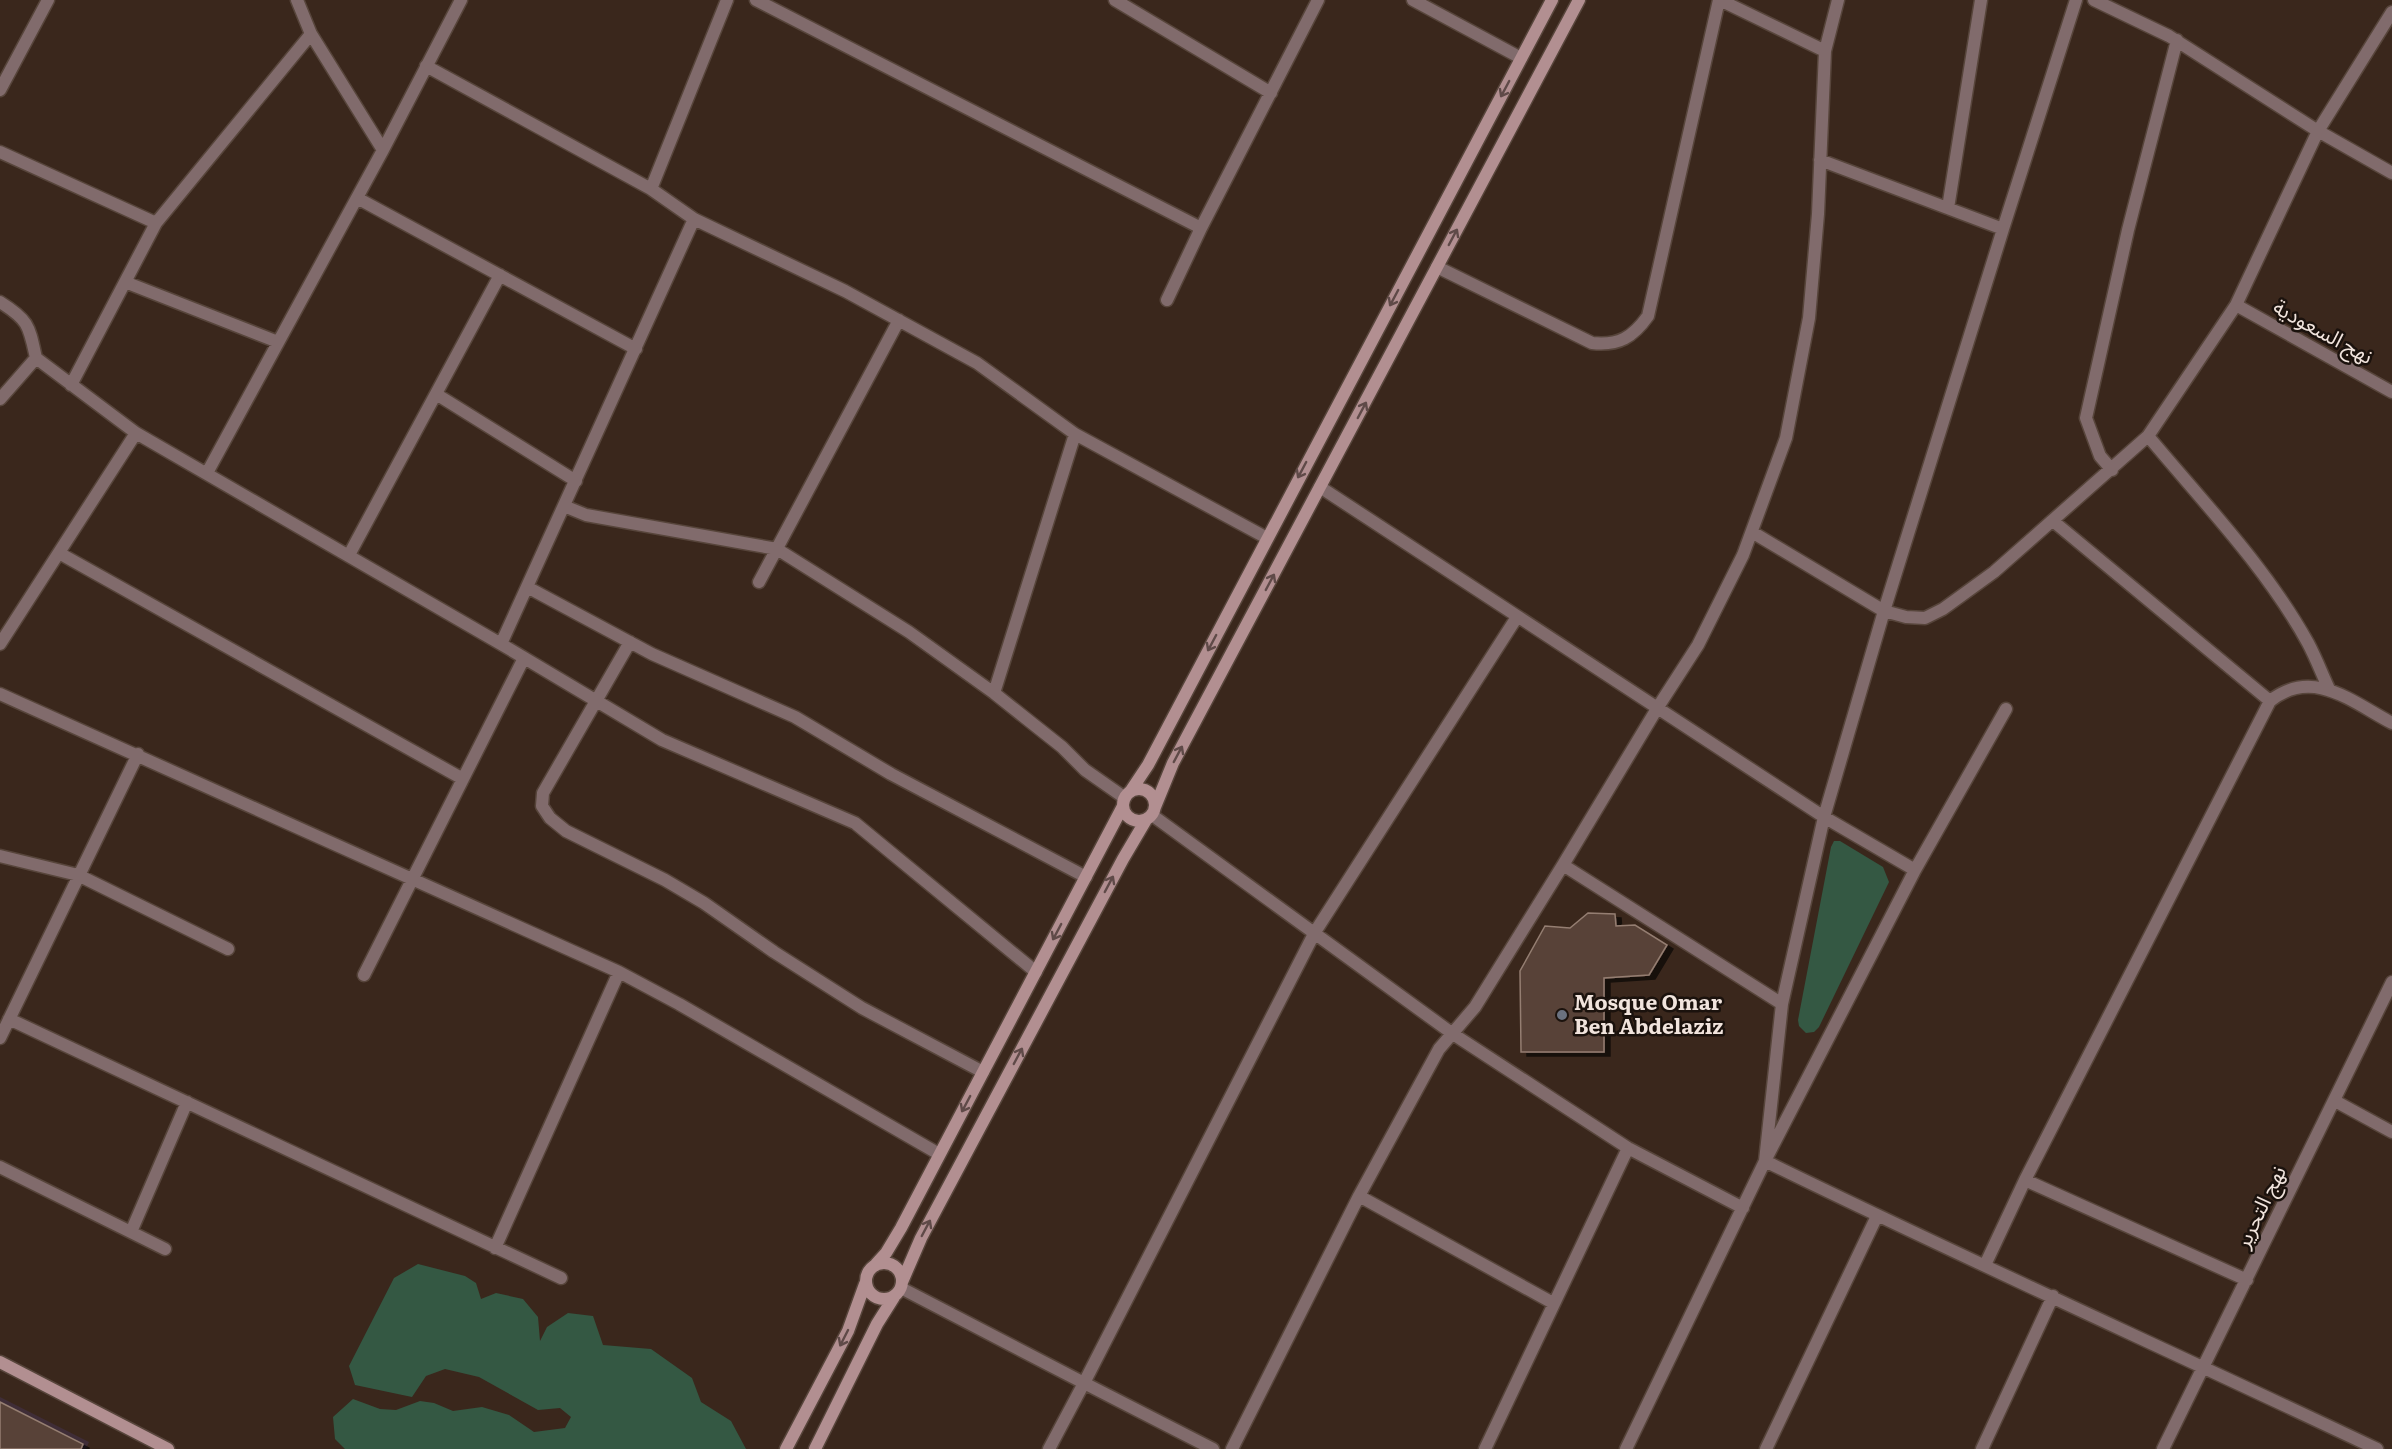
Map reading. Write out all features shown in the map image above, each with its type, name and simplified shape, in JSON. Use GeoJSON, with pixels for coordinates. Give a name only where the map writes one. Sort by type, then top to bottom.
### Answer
{"type":"FeatureCollection","features":[{"type":"Feature","properties":{"kind":"main road"},"geometry":{"type":"LineString","coordinates":[[786,1449],[848,1331],[867,1272],[894,1241],[1126,798],[1152,758],[1552,0]]}},
{"type":"Feature","properties":{"kind":"main road"},"geometry":{"type":"LineString","coordinates":[[815,1449],[877,1324],[899,1289],[926,1228],[1123,858],[1151,814],[1173,763],[1579,0]]}},
{"type":"Feature","properties":{"kind":"main road"},"geometry":{"type":"LineString","coordinates":[[1135,789],[1146,790],[1154,797],[1151,814],[1141,822],[1131,820],[1124,811],[1126,798],[1135,789]]}},
{"type":"Feature","properties":{"kind":"main road"},"geometry":{"type":"LineString","coordinates":[[865,1284],[871,1295],[888,1300],[899,1289],[901,1275],[894,1266],[888,1263],[876,1264]]}},
{"type":"Feature","properties":{"kind":"main road"},"geometry":{"type":"LineString","coordinates":[[0,1362],[168,1449]]}},
{"type":"Feature","properties":{"kind":"street"},"geometry":{"type":"LineString","coordinates":[[0,90],[48,0]]}},
{"type":"Feature","properties":{"kind":"street"},"geometry":{"type":"LineString","coordinates":[[297,0],[311,34],[383,150]]}},
{"type":"Feature","properties":{"kind":"street"},"geometry":{"type":"LineString","coordinates":[[207,473],[383,150],[461,0]]}},
{"type":"Feature","properties":{"kind":"street"},"geometry":{"type":"LineString","coordinates":[[651,189],[727,0]]}},
{"type":"Feature","properties":{"kind":"street"},"geometry":{"type":"LineString","coordinates":[[756,0],[1201,228]]}},
{"type":"Feature","properties":{"kind":"street"},"geometry":{"type":"LineString","coordinates":[[1115,0],[1134,4],[1271,93]]}},
{"type":"Feature","properties":{"kind":"street"},"geometry":{"type":"LineString","coordinates":[[1167,300],[1201,228],[1318,0]]}},
{"type":"Feature","properties":{"kind":"street"},"geometry":{"type":"LineString","coordinates":[[1413,0],[1521,58]]}},
{"type":"Feature","properties":{"kind":"street"},"geometry":{"type":"LineString","coordinates":[[1437,267],[1592,343],[1606,344],[1626,338],[1637,331],[1648,316],[1719,0],[1825,51]]}},
{"type":"Feature","properties":{"kind":"street"},"geometry":{"type":"LineString","coordinates":[[1232,1449],[1359,1196],[1439,1049],[1475,1007],[1703,635],[1724,597],[1752,532],[1786,438],[1809,318],[1818,214],[1825,51],[1838,0]]}},
{"type":"Feature","properties":{"kind":"street"},"geometry":{"type":"LineString","coordinates":[[1948,208],[1981,0]]}},
{"type":"Feature","properties":{"kind":"street"},"geometry":{"type":"LineString","coordinates":[[1765,1161],[1782,1004],[1824,817],[1884,611],[2002,229],[2076,0]]}},
{"type":"Feature","properties":{"kind":"street"},"geometry":{"type":"LineString","coordinates":[[2094,0],[2177,40],[2318,131],[2392,173]]}},
{"type":"Feature","properties":{"kind":"street"},"geometry":{"type":"LineString","coordinates":[[1752,532],[1884,611],[1906,617],[1925,618],[1943,609],[1994,572],[2148,436],[2236,305],[2318,131],[2392,12]]}},
{"type":"Feature","properties":{"kind":"street"},"geometry":{"type":"LineString","coordinates":[[71,385],[156,223],[311,34]]}},
{"type":"Feature","properties":{"kind":"street"},"geometry":{"type":"LineString","coordinates":[[2112,470],[2100,456],[2086,418],[2128,230],[2177,40]]}},
{"type":"Feature","properties":{"kind":"street"},"geometry":{"type":"LineString","coordinates":[[426,66],[651,189],[694,219],[845,291],[977,363],[1075,434],[1267,537]]}},
{"type":"Feature","properties":{"kind":"street"},"geometry":{"type":"LineString","coordinates":[[0,152],[156,223]]}},
{"type":"Feature","properties":{"kind":"street"},"geometry":{"type":"LineString","coordinates":[[1821,160],[2002,229]]}},
{"type":"Feature","properties":{"kind":"street"},"geometry":{"type":"LineString","coordinates":[[357,198],[636,349]]}},
{"type":"Feature","properties":{"kind":"street"},"geometry":{"type":"LineString","coordinates":[[501,644],[694,219]]}},
{"type":"Feature","properties":{"kind":"street"},"geometry":{"type":"LineString","coordinates":[[349,555],[500,275]]}},
{"type":"Feature","properties":{"kind":"street"},"geometry":{"type":"LineString","coordinates":[[125,282],[278,342]]}},
{"type":"Feature","properties":{"kind":"street"},"geometry":{"type":"LineString","coordinates":[[0,302],[21,316],[30,328],[36,358],[136,432],[662,740],[855,823],[1036,972]]}},
{"type":"Feature","properties":{"kind":"street","name":"نهج السعودية"},"geometry":{"type":"LineString","coordinates":[[2236,305],[2392,392]]}},
{"type":"Feature","properties":{"kind":"street"},"geometry":{"type":"LineString","coordinates":[[759,582],[899,320]]}},
{"type":"Feature","properties":{"kind":"street"},"geometry":{"type":"LineString","coordinates":[[2,395],[36,358]]}},
{"type":"Feature","properties":{"kind":"street"},"geometry":{"type":"LineString","coordinates":[[436,394],[576,481]]}},
{"type":"Feature","properties":{"kind":"street"},"geometry":{"type":"LineString","coordinates":[[0,644],[136,432]]}},
{"type":"Feature","properties":{"kind":"street"},"geometry":{"type":"LineString","coordinates":[[994,693],[1075,434]]}},
{"type":"Feature","properties":{"kind":"street"},"geometry":{"type":"LineString","coordinates":[[2148,436],[2242,549],[2283,604],[2308,644],[2329,689]]}},
{"type":"Feature","properties":{"kind":"street"},"geometry":{"type":"LineString","coordinates":[[1320,487],[1824,817],[1916,870]]}},
{"type":"Feature","properties":{"kind":"street"},"geometry":{"type":"LineString","coordinates":[[564,506],[586,515],[777,549],[909,632],[994,693],[1062,747],[1085,771],[1126,798]]}},
{"type":"Feature","properties":{"kind":"street"},"geometry":{"type":"LineString","coordinates":[[2053,521],[2270,701]]}},
{"type":"Feature","properties":{"kind":"street"},"geometry":{"type":"LineString","coordinates":[[59,553],[464,779]]}},
{"type":"Feature","properties":{"kind":"street"},"geometry":{"type":"LineString","coordinates":[[527,586],[630,642],[795,717],[891,774],[1086,877]]}},
{"type":"Feature","properties":{"kind":"street"},"geometry":{"type":"LineString","coordinates":[[1049,1449],[1316,932],[1517,617]]}},
{"type":"Feature","properties":{"kind":"street"},"geometry":{"type":"LineString","coordinates":[[630,642],[543,792],[542,806],[550,818],[566,831],[665,880],[704,903],[774,952],[862,1008],[982,1072]]}},
{"type":"Feature","properties":{"kind":"street"},"geometry":{"type":"LineString","coordinates":[[364,975],[524,658]]}},
{"type":"Feature","properties":{"kind":"street"},"geometry":{"type":"LineString","coordinates":[[1985,1265],[2025,1180],[2270,701],[2281,692],[2310,685],[2329,689],[2392,723]]}},
{"type":"Feature","properties":{"kind":"street"},"geometry":{"type":"LineString","coordinates":[[0,694],[138,754],[413,881],[619,972],[679,1004],[939,1154]]}},
{"type":"Feature","properties":{"kind":"street"},"geometry":{"type":"LineString","coordinates":[[1626,1449],[1765,1161],[1916,870],[2006,709]]}},
{"type":"Feature","properties":{"kind":"street"},"geometry":{"type":"LineString","coordinates":[[0,1038],[138,754]]}},
{"type":"Feature","properties":{"kind":"street"},"geometry":{"type":"LineString","coordinates":[[1151,814],[1453,1034],[1628,1148],[1743,1208]]}},
{"type":"Feature","properties":{"kind":"street"},"geometry":{"type":"LineString","coordinates":[[0,856],[78,875],[228,949]]}},
{"type":"Feature","properties":{"kind":"street"},"geometry":{"type":"LineString","coordinates":[[1563,866],[1782,1004]]}},
{"type":"Feature","properties":{"kind":"street"},"geometry":{"type":"LineString","coordinates":[[495,1248],[619,972]]}},
{"type":"Feature","properties":{"kind":"street","name":"نهج التحرير"},"geometry":{"type":"LineString","coordinates":[[2163,1449],[2392,982]]}},
{"type":"Feature","properties":{"kind":"street"},"geometry":{"type":"LineString","coordinates":[[9,1019],[561,1278]]}},
{"type":"Feature","properties":{"kind":"street"},"geometry":{"type":"LineString","coordinates":[[2335,1101],[2392,1132]]}},
{"type":"Feature","properties":{"kind":"street"},"geometry":{"type":"LineString","coordinates":[[131,1232],[187,1102]]}},
{"type":"Feature","properties":{"kind":"street"},"geometry":{"type":"LineString","coordinates":[[1485,1449],[1628,1148]]}},
{"type":"Feature","properties":{"kind":"street"},"geometry":{"type":"LineString","coordinates":[[1765,1161],[1877,1216],[2053,1296],[2377,1449]]}},
{"type":"Feature","properties":{"kind":"street"},"geometry":{"type":"LineString","coordinates":[[0,1167],[165,1249]]}},
{"type":"Feature","properties":{"kind":"street"},"geometry":{"type":"LineString","coordinates":[[2025,1180],[2247,1280]]}},
{"type":"Feature","properties":{"kind":"street"},"geometry":{"type":"LineString","coordinates":[[1359,1196],[1553,1303]]}},
{"type":"Feature","properties":{"kind":"street"},"geometry":{"type":"LineString","coordinates":[[1766,1449],[1877,1216]]}},
{"type":"Feature","properties":{"kind":"street"},"geometry":{"type":"LineString","coordinates":[[899,1289],[1213,1449]]}},
{"type":"Feature","properties":{"kind":"street"},"geometry":{"type":"LineString","coordinates":[[1982,1449],[2053,1296]]}},
{"type":"Feature","properties":{"kind":"shaded area"},"geometry":{"type":"Polygon","coordinates":[[[0,1397],[89,1442],[86,1449],[0,1449],[0,1397]]]}},
{"type":"Feature","properties":{"kind":"green space"},"geometry":{"type":"Polygon","coordinates":[[[1834,841],[1840,841],[1883,867],[1889,882],[1819,1027],[1814,1032],[1806,1033],[1799,1026],[1798,1020],[1834,841]]]}},
{"type":"Feature","properties":{"kind":"green space"},"geometry":{"type":"Polygon","coordinates":[[[418,1264],[465,1276],[476,1283],[481,1299],[496,1293],[523,1299],[538,1317],[540,1341],[547,1327],[568,1313],[593,1316],[603,1345],[651,1349],[692,1378],[701,1402],[731,1421],[746,1449],[345,1449],[335,1439],[333,1417],[353,1399],[380,1409],[396,1410],[420,1401],[434,1403],[453,1411],[482,1407],[509,1415],[534,1432],[565,1428],[571,1417],[560,1408],[538,1410],[479,1377],[445,1369],[426,1376],[412,1397],[355,1385],[349,1366],[394,1278],[418,1264]]]}},
{"type":"Feature","properties":{"kind":"building","name":"Mosque Omar Ben Abdelaziz"},"geometry":{"type":"Polygon","coordinates":[[[1588,913],[1615,914],[1616,926],[1635,925],[1667,945],[1649,975],[1604,978],[1604,1052],[1521,1052],[1520,971],[1545,926],[1570,928],[1588,913]]]}},
{"type":"Feature","properties":{"kind":"building"},"geometry":{"type":"Polygon","coordinates":[[[0,1402],[83,1444],[81,1449],[0,1449],[0,1402]]]}},
{"type":"Feature","properties":{"kind":"place","name":"Mosque Omar Ben Abdelaziz"},"geometry":{"type":"Point","coordinates":[1562,1015]}}]}
